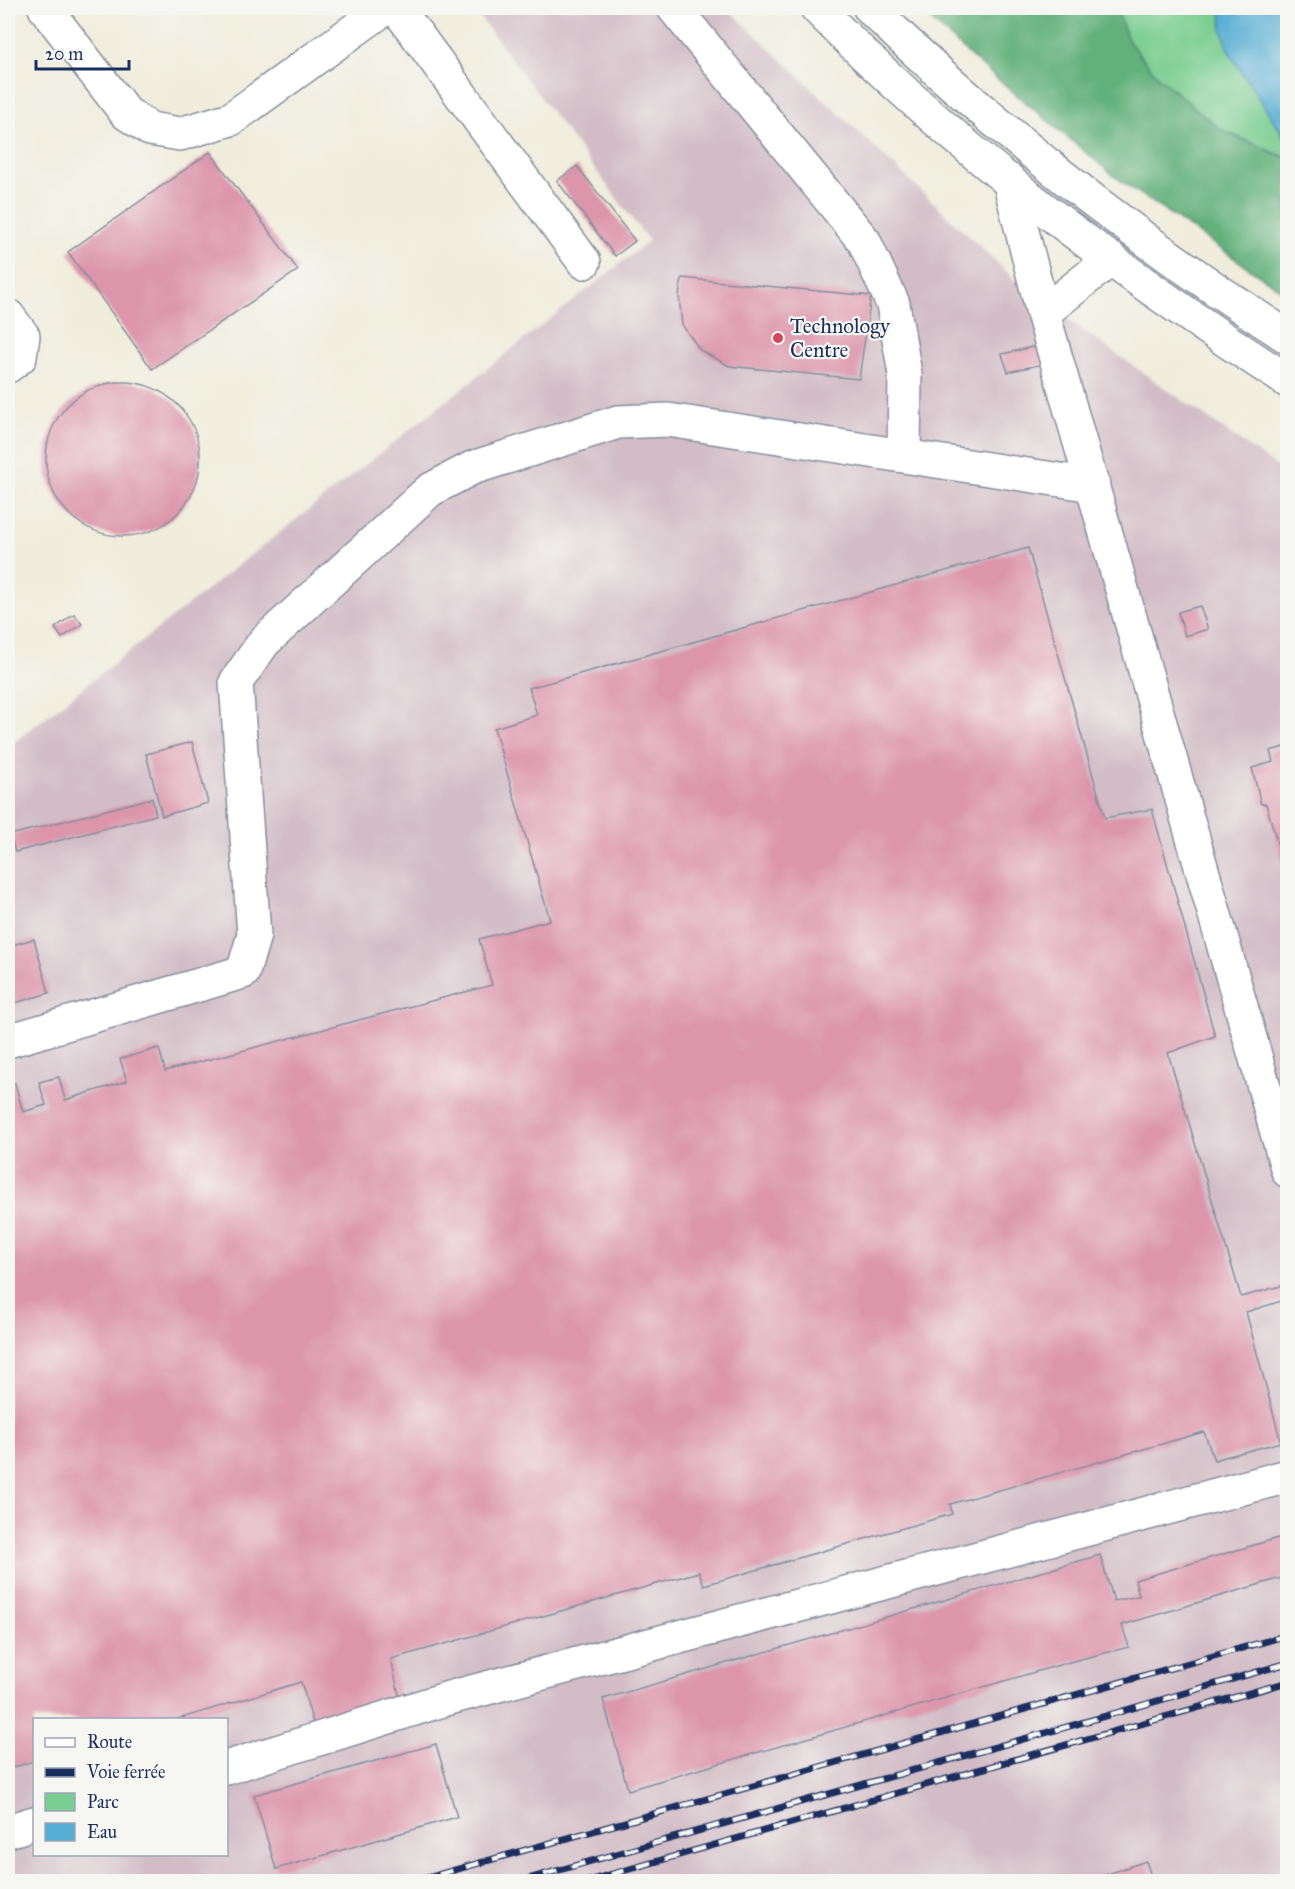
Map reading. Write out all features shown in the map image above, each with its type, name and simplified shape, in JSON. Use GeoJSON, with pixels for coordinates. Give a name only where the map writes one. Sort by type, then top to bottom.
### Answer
{"type":"FeatureCollection","features":[{"type":"Feature","properties":{"kind":"main road"},"geometry":{"type":"LineString","coordinates":[[45,8],[126,113],[150,129],[180,134],[231,119],[385,8]]}},
{"type":"Feature","properties":{"kind":"main road"},"geometry":{"type":"LineString","coordinates":[[397,8],[584,262]]}},
{"type":"Feature","properties":{"kind":"main road"},"geometry":{"type":"LineString","coordinates":[[674,8],[864,241],[893,304],[905,374],[904,456]]}},
{"type":"Feature","properties":{"kind":"main road"},"geometry":{"type":"LineString","coordinates":[[818,8],[909,95],[1009,180],[1111,259],[1287,381]]}},
{"type":"Feature","properties":{"kind":"main road"},"geometry":{"type":"LineString","coordinates":[[870,8],[953,85],[1075,187],[1212,287],[1287,337]]}},
{"type":"Feature","properties":{"kind":"main road"},"geometry":{"type":"LineString","coordinates":[[1009,180],[1043,313],[1287,1171]]}},
{"type":"Feature","properties":{"kind":"main road"},"geometry":{"type":"LineString","coordinates":[[1043,313],[1111,259]]}},
{"type":"Feature","properties":{"kind":"main road"},"geometry":{"type":"LineString","coordinates":[[8,316],[23,336],[20,357],[8,366]]}},
{"type":"Feature","properties":{"kind":"main road"},"geometry":{"type":"LineString","coordinates":[[8,1041],[243,972],[254,935],[236,682],[264,642],[430,490],[472,468],[618,422],[668,420],[1093,485]]}},
{"type":"Feature","properties":{"kind":"main road"},"geometry":{"type":"LineString","coordinates":[[228,1767],[449,1698],[1287,1476]]}},
{"type":"Feature","properties":{"kind":"main road"},"geometry":{"type":"LineString","coordinates":[[8,1831],[33,1823]]}},
{"type":"Feature","properties":{"kind":"shaded area"},"geometry":{"type":"Polygon","coordinates":[[[473,8],[727,8],[1027,291],[1287,474],[1287,1881],[8,1882],[8,747],[649,241],[473,8]]]}},
{"type":"Feature","properties":{"kind":"green space"},"geometry":{"type":"Polygon","coordinates":[[[918,8],[1119,8],[1118,14],[1129,42],[1158,77],[1221,130],[1287,158],[1287,294],[1114,176],[976,61],[918,8]]]}},
{"type":"Feature","properties":{"kind":"green space"},"geometry":{"type":"Polygon","coordinates":[[[1119,8],[1287,8],[1287,158],[1221,130],[1158,77],[1129,42],[1118,14],[1119,8]]]}},
{"type":"Feature","properties":{"kind":"water"},"geometry":{"type":"Polygon","coordinates":[[[1221,8],[1279,8],[1287,40],[1287,141],[1230,54],[1222,29],[1221,8]]]}},
{"type":"Feature","properties":{"kind":"building"},"geometry":{"type":"Polygon","coordinates":[[[210,152],[298,270],[152,369],[68,252],[210,152]]]}},
{"type":"Feature","properties":{"kind":"building"},"geometry":{"type":"Polygon","coordinates":[[[577,166],[635,241],[615,256],[557,181],[577,166]]]}},
{"type":"Feature","properties":{"kind":"building","name":"Technology Centre"},"geometry":{"type":"Polygon","coordinates":[[[682,278],[871,296],[859,379],[729,366],[700,350],[682,325],[679,296],[682,278]]]}},
{"type":"Feature","properties":{"kind":"building"},"geometry":{"type":"Polygon","coordinates":[[[1041,345],[1047,363],[1008,372],[1002,354],[1041,345]]]}},
{"type":"Feature","properties":{"kind":"building"},"geometry":{"type":"Polygon","coordinates":[[[123,382],[152,388],[166,395],[177,405],[187,416],[194,430],[200,459],[194,488],[187,502],[177,513],[166,523],[152,530],[123,536],[94,530],[80,523],[69,513],[59,502],[52,488],[46,459],[52,430],[59,416],[69,405],[80,395],[94,388],[123,382]]]}},
{"type":"Feature","properties":{"kind":"building"},"geometry":{"type":"Polygon","coordinates":[[[1028,548],[1105,818],[1152,809],[1215,1036],[1168,1053],[1241,1297],[1288,1284],[1288,1299],[1246,1312],[1281,1442],[1214,1460],[1204,1432],[950,1504],[952,1514],[704,1585],[699,1572],[391,1659],[402,1708],[316,1733],[301,1682],[182,1718],[33,1718],[33,1761],[8,1769],[8,1085],[15,1083],[23,1112],[46,1105],[39,1082],[59,1077],[65,1100],[127,1081],[120,1059],[159,1048],[165,1071],[492,985],[479,939],[550,920],[494,728],[537,715],[529,688],[1028,548]]]}},
{"type":"Feature","properties":{"kind":"building"},"geometry":{"type":"Polygon","coordinates":[[[1200,606],[1208,629],[1185,636],[1178,612],[1200,606]]]}},
{"type":"Feature","properties":{"kind":"building"},"geometry":{"type":"Polygon","coordinates":[[[74,614],[82,624],[62,638],[55,628],[74,614]]]}},
{"type":"Feature","properties":{"kind":"building"},"geometry":{"type":"Polygon","coordinates":[[[192,742],[208,803],[162,816],[146,754],[192,742]]]}},
{"type":"Feature","properties":{"kind":"building"},"geometry":{"type":"Polygon","coordinates":[[[1288,746],[1287,876],[1266,804],[1261,804],[1252,768],[1273,762],[1270,751],[1288,746]]]}},
{"type":"Feature","properties":{"kind":"building"},"geometry":{"type":"Polygon","coordinates":[[[152,798],[156,815],[15,852],[10,835],[152,798]]]}},
{"type":"Feature","properties":{"kind":"building"},"geometry":{"type":"Polygon","coordinates":[[[34,939],[49,993],[15,1003],[8,977],[8,946],[34,939]]]}},
{"type":"Feature","properties":{"kind":"building"},"geometry":{"type":"Polygon","coordinates":[[[1288,1535],[1288,1576],[1122,1625],[1129,1647],[1073,1661],[628,1790],[603,1699],[1100,1555],[1114,1601],[1139,1596],[1135,1580],[1288,1535]]]}},
{"type":"Feature","properties":{"kind":"building"},"geometry":{"type":"Polygon","coordinates":[[[436,1744],[457,1817],[276,1869],[254,1795],[436,1744]]]}},
{"type":"Feature","properties":{"kind":"building"},"geometry":{"type":"Polygon","coordinates":[[[1146,1861],[1153,1882],[1087,1882],[1087,1881],[1146,1861]]]}},
{"type":"Feature","properties":{"kind":"railway"},"geometry":{"type":"LineString","coordinates":[[412,1882],[1288,1635]]}},
{"type":"Feature","properties":{"kind":"railway"},"geometry":{"type":"LineString","coordinates":[[517,1882],[1288,1663]]}},
{"type":"Feature","properties":{"kind":"railway"},"geometry":{"type":"LineString","coordinates":[[584,1882],[1288,1682]]}},
{"type":"Feature","properties":{"kind":"place","name":"Technology Centre"},"geometry":{"type":"Point","coordinates":[778,338]}}]}
